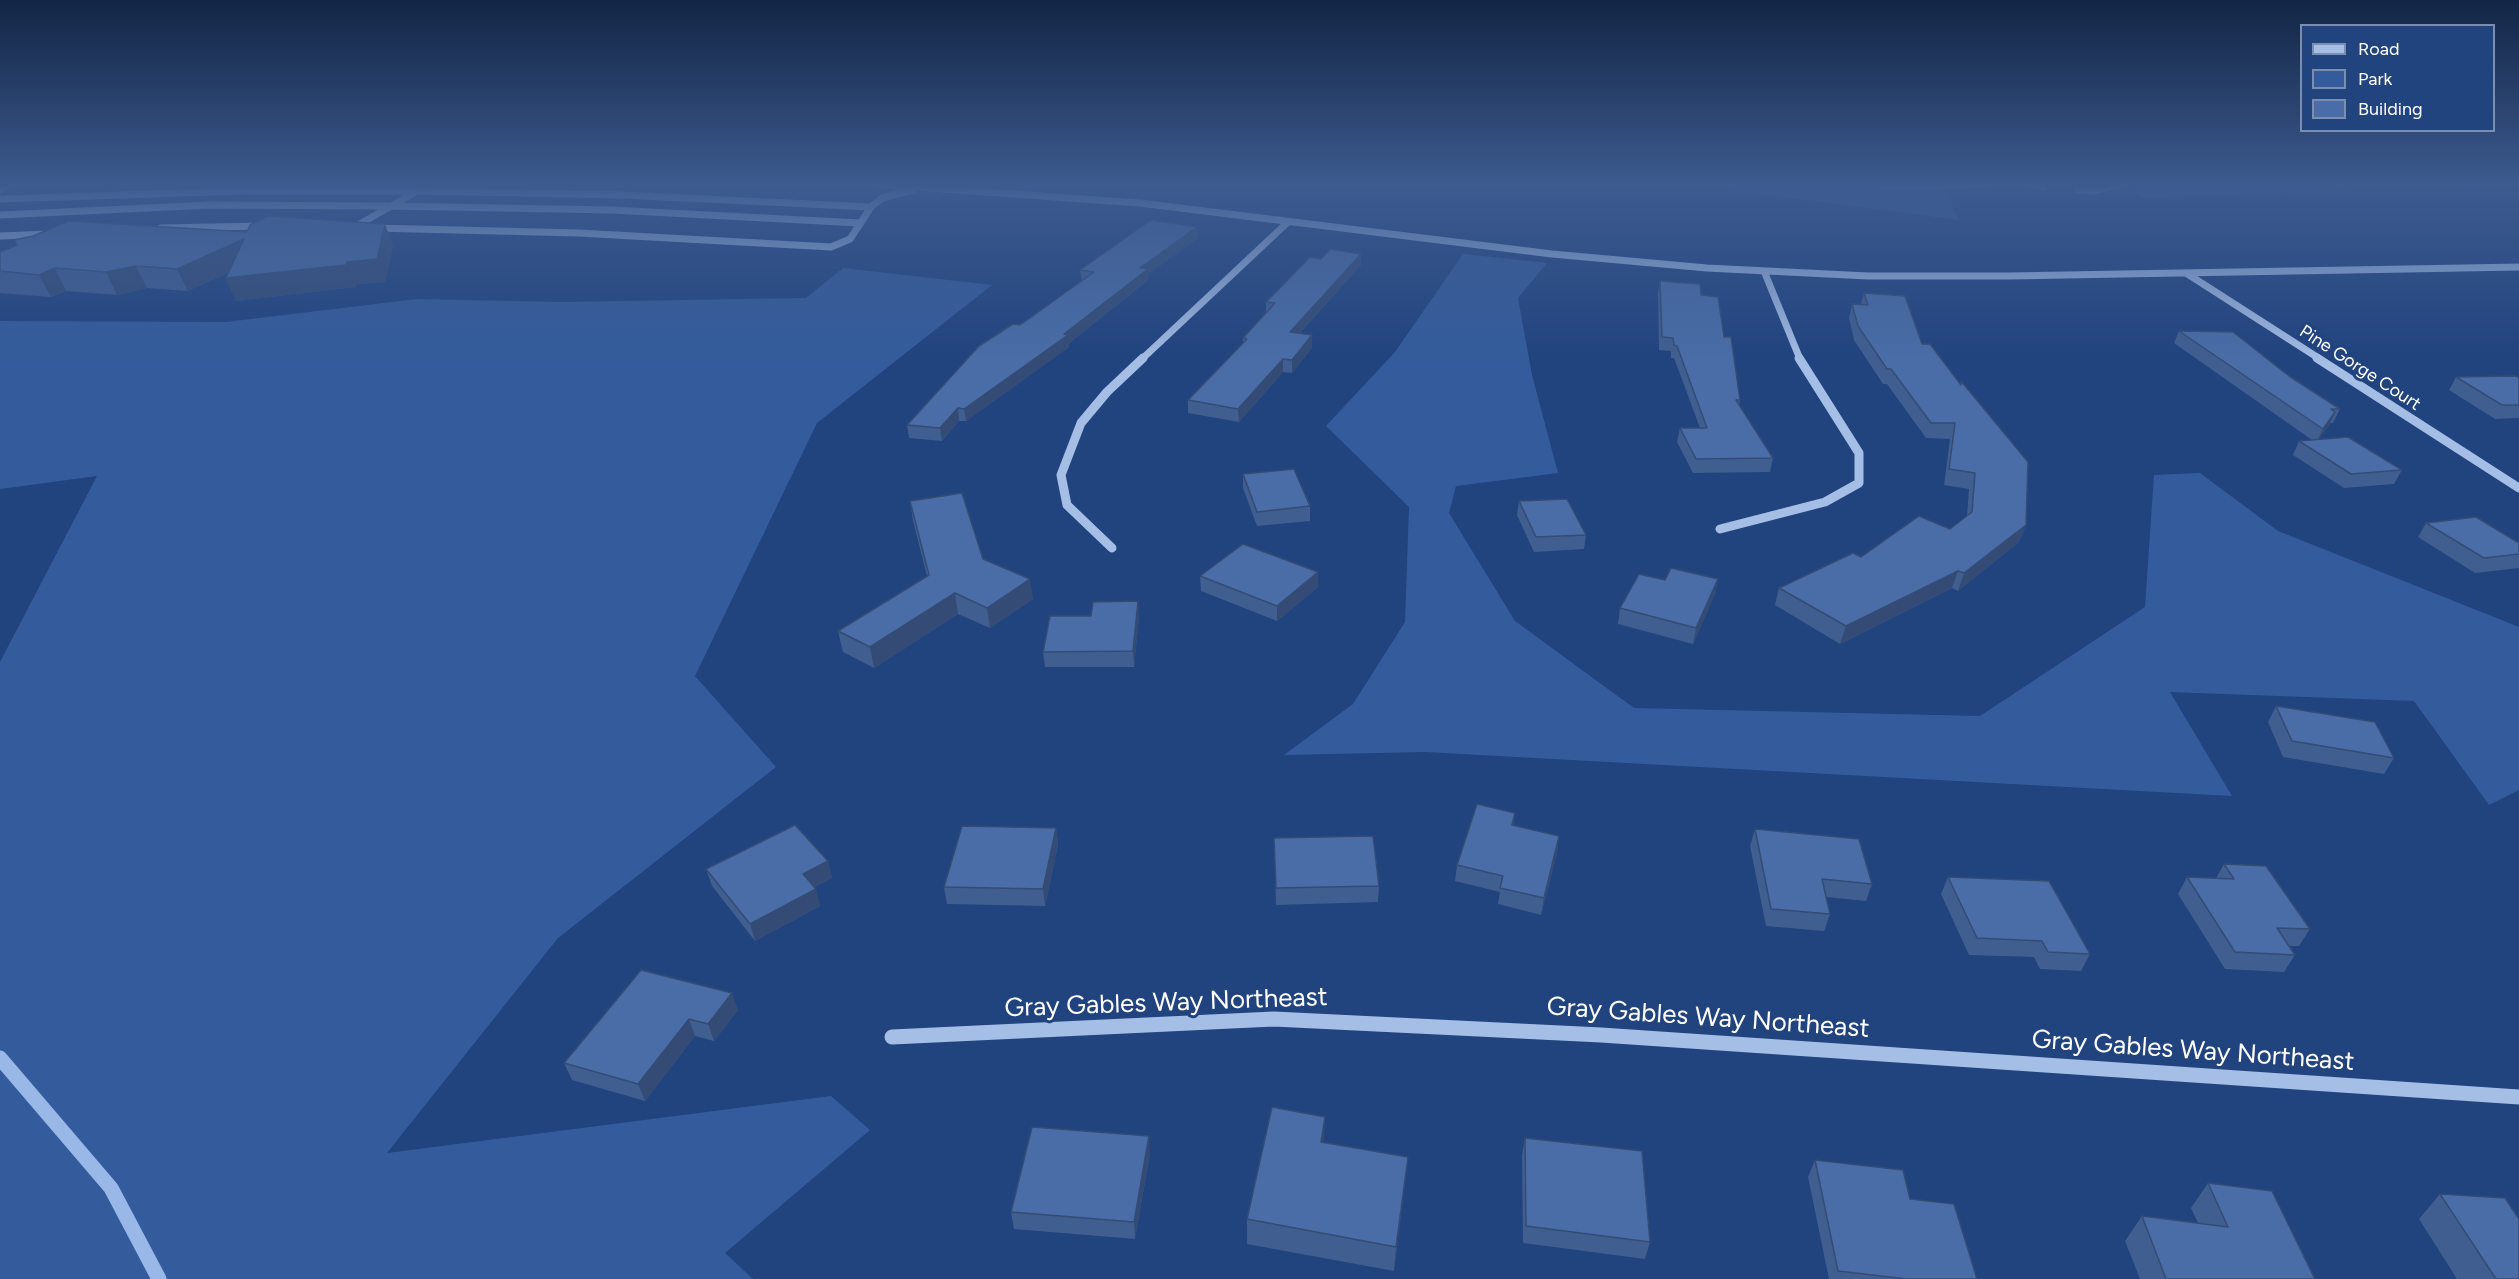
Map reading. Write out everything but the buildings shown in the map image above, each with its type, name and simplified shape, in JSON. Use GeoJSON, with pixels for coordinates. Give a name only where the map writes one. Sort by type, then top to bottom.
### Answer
{"type":"FeatureCollection","features":[{"type":"Feature","properties":{"kind":"street"},"geometry":{"type":"LineString","coordinates":[[771,244],[831,247],[838,244]]}},
{"type":"Feature","properties":{"kind":"street"},"geometry":{"type":"LineString","coordinates":[[1113,548],[1067,506],[1061,475],[1081,423],[1107,393],[1265,244]]}},
{"type":"Feature","properties":{"kind":"street"},"geometry":{"type":"LineString","coordinates":[[1467,244],[1552,254],[1764,271],[1868,276],[2519,267]]}},
{"type":"Feature","properties":{"kind":"street"},"geometry":{"type":"LineString","coordinates":[[1720,529],[1825,502],[1859,483],[1858,453],[1796,353],[1764,271]]}},
{"type":"Feature","properties":{"kind":"street","name":"Pine Gorge Court"},"geometry":{"type":"LineString","coordinates":[[2186,273],[2519,488]]}},
{"type":"Feature","properties":{"kind":"street","name":"Gray Gables Way Northeast"},"geometry":{"type":"LineString","coordinates":[[892,1037],[1274,1019],[1613,1035],[2519,1097]]}},
{"type":"Feature","properties":{"kind":"green space"},"geometry":{"type":"Polygon","coordinates":[[[1463,254],[1547,263],[1518,298],[1532,375],[1558,473],[1456,486],[1449,513],[1515,621],[1634,708],[1980,716],[2145,607],[2154,475],[2200,473],[2278,531],[2519,627],[2519,790],[2489,805],[2414,701],[2170,692],[2232,796],[1425,752],[1284,755],[1353,704],[1405,622],[1409,507],[1326,426],[1395,352],[1463,254]]]}},
{"type":"Feature","properties":{"kind":"green space"},"geometry":{"type":"Polygon","coordinates":[[[843,268],[992,285],[817,423],[695,676],[776,767],[558,938],[387,1153],[831,1096],[870,1130],[725,1253],[753,1279],[0,1279],[0,662],[97,476],[0,489],[0,321],[226,322],[417,299],[561,302],[806,298],[843,268]]]}},
{"type":"Feature","properties":{"kind":"waterway"},"geometry":{"type":"LineString","coordinates":[[0,1058],[111,1188],[159,1279]]}}]}
